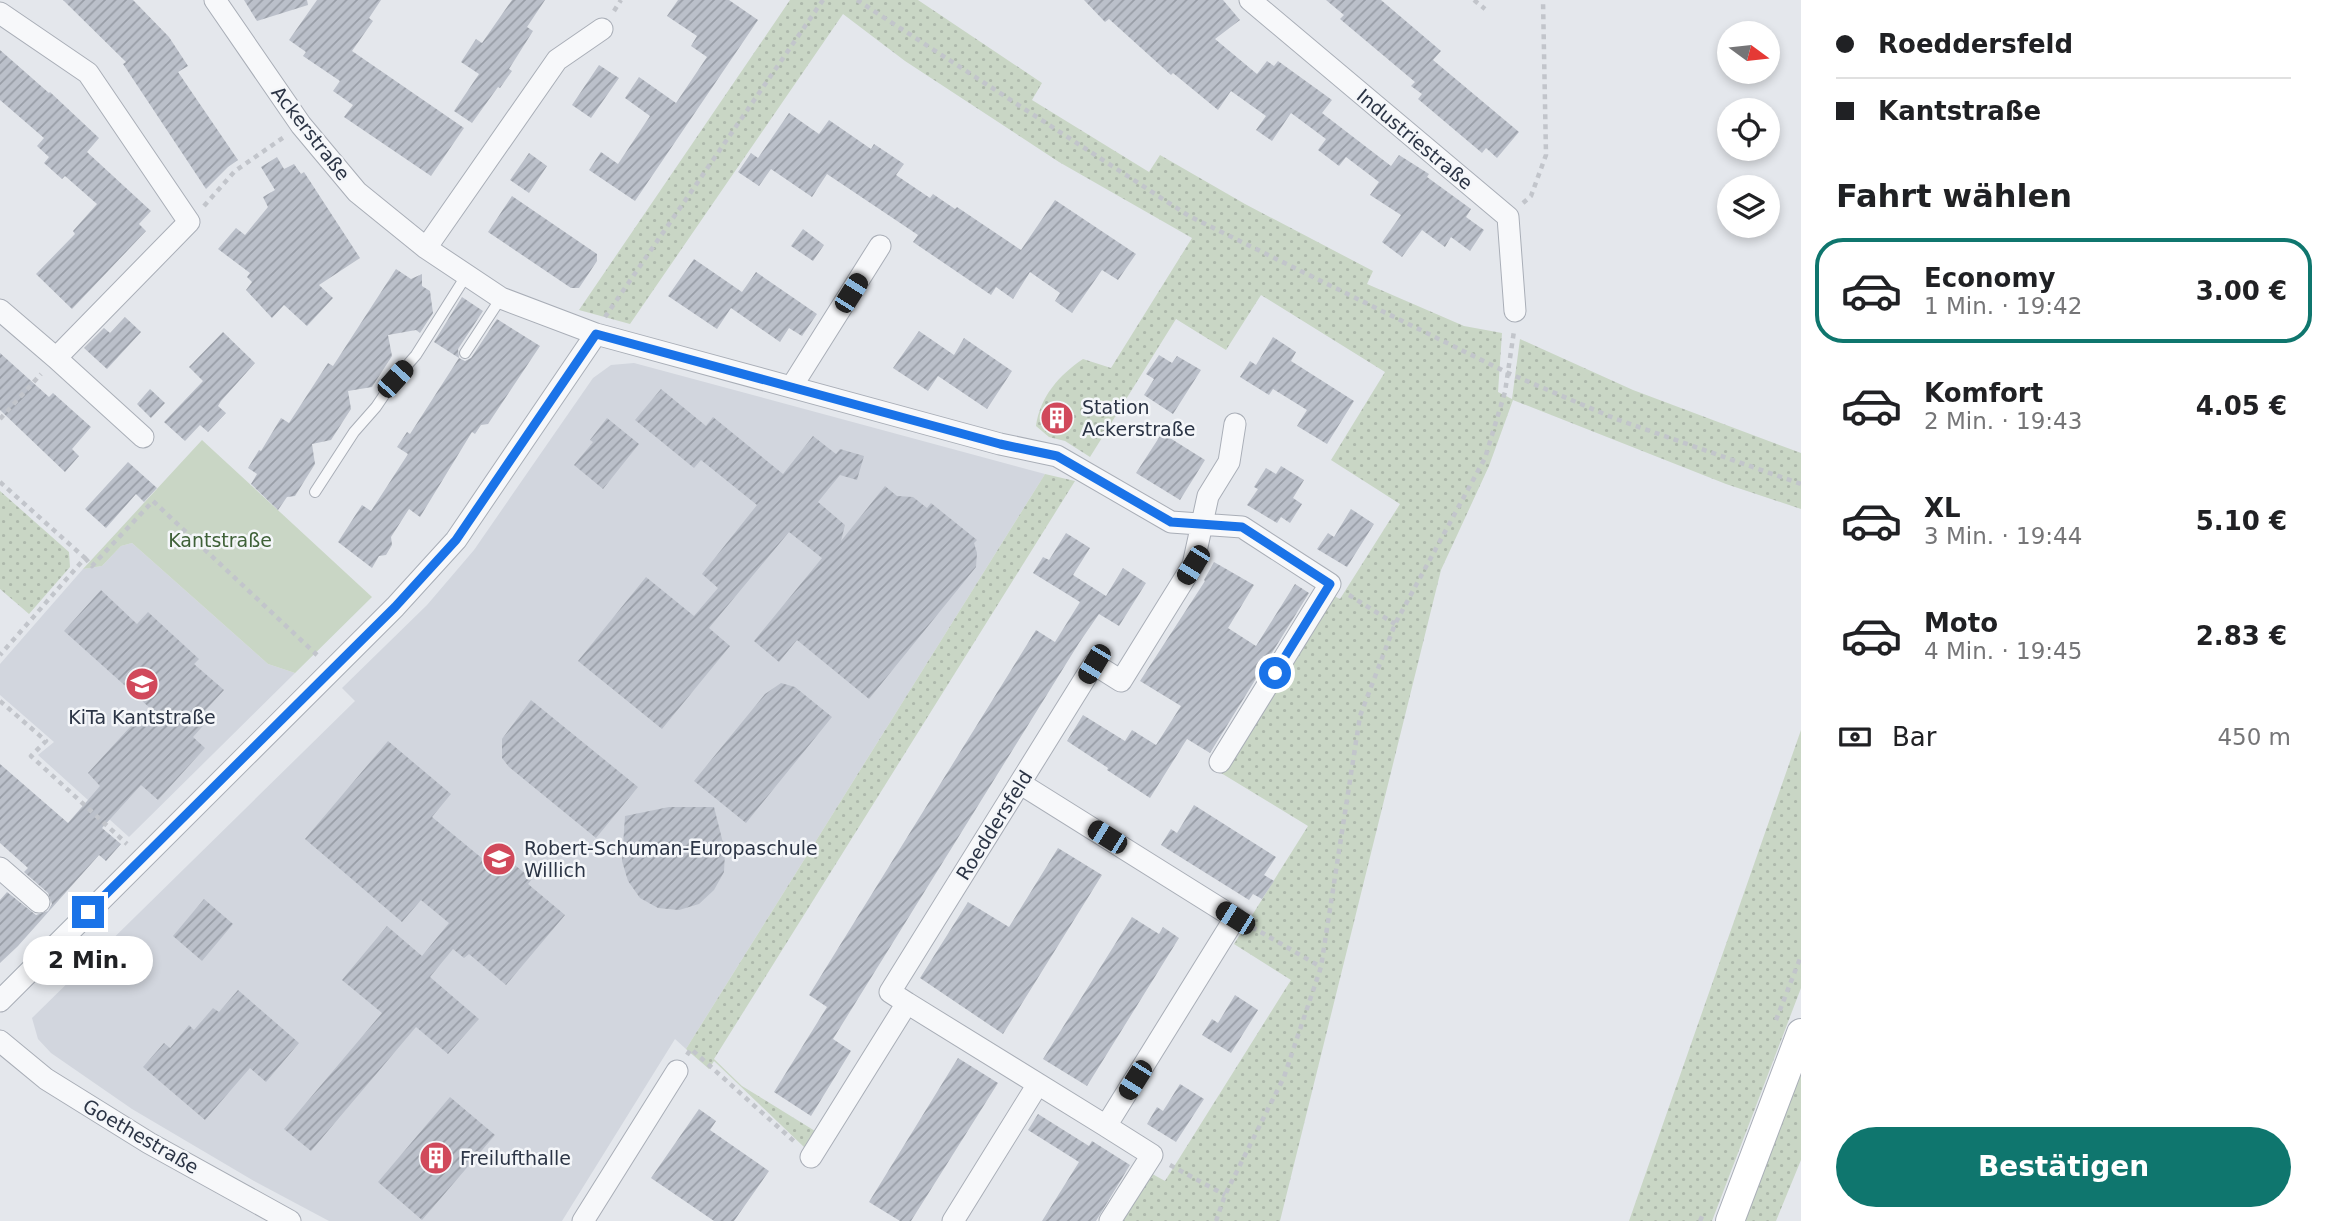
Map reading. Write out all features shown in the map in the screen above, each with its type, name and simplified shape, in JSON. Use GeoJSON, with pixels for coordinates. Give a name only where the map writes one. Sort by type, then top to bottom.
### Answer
{"type":"FeatureCollection","features":[{"type":"Feature","properties":{"kind":"main road"},"geometry":{"type":"LineString","coordinates":[[1730,1221],[1801,1033]]}},
{"type":"Feature","properties":{"kind":"street","name":"Ackerstraße"},"geometry":{"type":"LineString","coordinates":[[215,0],[301,125],[357,192],[426,248],[501,298],[596,334],[1000,444],[1057,456],[1171,522],[1202,526]]}},
{"type":"Feature","properties":{"kind":"street","name":"Industriestraße"},"geometry":{"type":"LineString","coordinates":[[1250,0],[1508,217]]}},
{"type":"Feature","properties":{"kind":"street"},"geometry":{"type":"LineString","coordinates":[[0,13],[88,72],[189,222],[55,358]]}},
{"type":"Feature","properties":{"kind":"street"},"geometry":{"type":"LineString","coordinates":[[426,248],[557,60],[602,29]]}},
{"type":"Feature","properties":{"kind":"street"},"geometry":{"type":"LineString","coordinates":[[1508,217],[1515,311]]}},
{"type":"Feature","properties":{"kind":"street"},"geometry":{"type":"LineString","coordinates":[[792,386],[880,247]]}},
{"type":"Feature","properties":{"kind":"street"},"geometry":{"type":"LineString","coordinates":[[0,310],[143,438]]}},
{"type":"Feature","properties":{"kind":"street"},"geometry":{"type":"LineString","coordinates":[[0,1001],[333,670],[456,540],[596,334]]}},
{"type":"Feature","properties":{"kind":"street","name":"Roeddersfeld"},"geometry":{"type":"LineString","coordinates":[[907,1003],[890,992],[1094,664],[1121,681],[1193,565],[1209,496],[1229,462],[1235,424]]}},
{"type":"Feature","properties":{"kind":"street"},"geometry":{"type":"LineString","coordinates":[[1202,526],[1242,527],[1330,584],[1220,762]]}},
{"type":"Feature","properties":{"kind":"street"},"geometry":{"type":"LineString","coordinates":[[1021,783],[1235,918],[1106,1126]]}},
{"type":"Feature","properties":{"kind":"street"},"geometry":{"type":"LineString","coordinates":[[0,868],[39,902]]}},
{"type":"Feature","properties":{"kind":"street"},"geometry":{"type":"LineString","coordinates":[[811,1157],[907,1003],[1152,1155],[1110,1221]]}},
{"type":"Feature","properties":{"kind":"street","name":"Goethestraße"},"geometry":{"type":"LineString","coordinates":[[0,1041],[46,1079],[149,1143],[290,1221]]}},
{"type":"Feature","properties":{"kind":"street"},"geometry":{"type":"LineString","coordinates":[[583,1221],[677,1071]]}},
{"type":"Feature","properties":{"kind":"street"},"geometry":{"type":"LineString","coordinates":[[953,1221],[1038,1084]]}},
{"type":"Feature","properties":{"kind":"lane"},"geometry":{"type":"LineString","coordinates":[[315,492],[354,432],[416,355],[467,276]]}},
{"type":"Feature","properties":{"kind":"lane"},"geometry":{"type":"LineString","coordinates":[[465,353],[501,298]]}},
{"type":"Feature","properties":{"kind":"path"},"geometry":{"type":"LineString","coordinates":[[596,334],[610,309],[823,0]]}},
{"type":"Feature","properties":{"kind":"path"},"geometry":{"type":"LineString","coordinates":[[857,0],[1189,216],[1508,373],[1616,419],[1801,484]]}},
{"type":"Feature","properties":{"kind":"path"},"geometry":{"type":"LineString","coordinates":[[1474,0],[1485,9]]}},
{"type":"Feature","properties":{"kind":"path"},"geometry":{"type":"LineString","coordinates":[[1508,217],[1531,196],[1546,155],[1543,0]]}},
{"type":"Feature","properties":{"kind":"path"},"geometry":{"type":"LineString","coordinates":[[189,222],[235,171],[301,125]]}},
{"type":"Feature","properties":{"kind":"path"},"geometry":{"type":"LineString","coordinates":[[1216,1221],[1224,1195],[1284,1077],[1321,967],[1360,716],[1395,624],[1485,458],[1505,393],[1515,311]]}},
{"type":"Feature","properties":{"kind":"path"},"geometry":{"type":"LineString","coordinates":[[0,419],[55,358]]}},
{"type":"Feature","properties":{"kind":"path"},"geometry":{"type":"LineString","coordinates":[[0,482],[92,566],[153,500],[333,670]]}},
{"type":"Feature","properties":{"kind":"path"},"geometry":{"type":"LineString","coordinates":[[0,655],[85,558]]}},
{"type":"Feature","properties":{"kind":"path"},"geometry":{"type":"LineString","coordinates":[[1330,584],[1395,624]]}},
{"type":"Feature","properties":{"kind":"path"},"geometry":{"type":"LineString","coordinates":[[0,701],[46,741],[31,756],[144,858]]}},
{"type":"Feature","properties":{"kind":"path"},"geometry":{"type":"LineString","coordinates":[[1235,918],[1321,967]]}},
{"type":"Feature","properties":{"kind":"path"},"geometry":{"type":"LineString","coordinates":[[677,1071],[691,1049],[811,1157]]}},
{"type":"Feature","properties":{"kind":"path"},"geometry":{"type":"LineString","coordinates":[[1152,1155],[1224,1195]]}},
{"type":"Feature","properties":{"kind":"shaded area","name":"Robert-Schuman-Europaschule Willich"},"geometry":{"type":"Polygon","coordinates":[[[634,363],[1045,474],[686,1049],[675,1039],[562,1221],[329,1221],[254,1181],[132,1109],[51,1053],[38,1039],[32,1018],[355,701],[342,688],[427,605],[474,550],[593,378],[611,365],[634,363]]]}},
{"type":"Feature","properties":{"kind":"shaded area","name":"KiTa Kantstraße"},"geometry":{"type":"Polygon","coordinates":[[[132,543],[268,664],[295,673],[129,837],[38,755],[54,742],[0,695],[0,664],[83,569],[102,566],[121,546],[132,543]]]}},
{"type":"Feature","properties":{"kind":"green space"},"geometry":{"type":"Polygon","coordinates":[[[790,0],[918,0],[1042,83],[1032,100],[1149,172],[1160,155],[1245,204],[1373,271],[1367,284],[1464,326],[1502,333],[1498,392],[1512,399],[1520,339],[1633,390],[1801,453],[1801,509],[1726,484],[1513,400],[1489,466],[1441,570],[1280,1221],[1116,1221],[1147,1171],[1165,1181],[1291,980],[1234,944],[1308,826],[1221,773],[1332,595],[1340,599],[1400,504],[1331,460],[1385,372],[1261,295],[1226,350],[1176,319],[1090,457],[1065,441],[1049,437],[1036,426],[1046,396],[1066,372],[1083,359],[1111,368],[1192,238],[1059,162],[905,61],[843,14],[630,324],[579,310],[790,0]]]}},
{"type":"Feature","properties":{"kind":"green space","name":"Kantstraße"},"geometry":{"type":"Polygon","coordinates":[[[202,440],[372,597],[295,673],[268,664],[132,543],[121,546],[102,566],[83,569],[202,440]]]}},
{"type":"Feature","properties":{"kind":"green space"},"geometry":{"type":"Polygon","coordinates":[[[1045,474],[1075,481],[714,1059],[742,1086],[815,1131],[804,1147],[714,1061],[709,1069],[686,1049],[1045,474]]]}},
{"type":"Feature","properties":{"kind":"green space"},"geometry":{"type":"Polygon","coordinates":[[[0,491],[69,552],[70,567],[29,614],[0,589],[0,491]]]}},
{"type":"Feature","properties":{"kind":"green space"},"geometry":{"type":"Polygon","coordinates":[[[1801,730],[1801,988],[1712,1221],[1629,1221],[1801,730]]]}},
{"type":"Feature","properties":{"kind":"green space"},"geometry":{"type":"Polygon","coordinates":[[[1801,1069],[1801,1160],[1776,1221],[1743,1221],[1801,1069]]]}},
{"type":"Feature","properties":{"kind":"building"},"geometry":{"type":"Polygon","coordinates":[[[63,0],[133,0],[169,37],[188,66],[178,72],[238,160],[206,189],[123,64],[126,62],[63,0]]]}},
{"type":"Feature","properties":{"kind":"building"},"geometry":{"type":"Polygon","coordinates":[[[244,0],[307,0],[308,5],[257,21],[244,0]]]}},
{"type":"Feature","properties":{"kind":"building"},"geometry":{"type":"Polygon","coordinates":[[[317,0],[381,0],[369,18],[373,21],[352,51],[464,128],[431,176],[344,117],[353,105],[333,91],[340,81],[303,56],[306,52],[289,40],[317,0]]]}},
{"type":"Feature","properties":{"kind":"building"},"geometry":{"type":"Polygon","coordinates":[[[512,0],[545,0],[527,27],[533,31],[509,69],[512,71],[472,123],[454,111],[479,74],[461,62],[476,39],[482,43],[512,0]]]}},
{"type":"Feature","properties":{"kind":"building"},"geometry":{"type":"Polygon","coordinates":[[[678,0],[729,0],[758,20],[635,201],[589,170],[601,152],[618,164],[650,116],[625,98],[639,77],[676,103],[707,57],[691,46],[697,36],[667,16],[678,0]]]}},
{"type":"Feature","properties":{"kind":"building"},"geometry":{"type":"Polygon","coordinates":[[[1084,0],[1223,0],[1240,20],[1215,39],[1257,74],[1267,61],[1274,66],[1278,61],[1332,100],[1322,113],[1391,166],[1399,155],[1429,174],[1427,177],[1471,209],[1466,217],[1484,230],[1470,251],[1451,237],[1445,247],[1422,230],[1402,257],[1382,242],[1401,215],[1370,195],[1379,182],[1346,157],[1339,166],[1318,150],[1326,139],[1291,113],[1272,141],[1256,130],[1266,116],[1231,91],[1218,110],[1173,73],[1171,75],[1109,19],[1105,22],[1084,0]]]}},
{"type":"Feature","properties":{"kind":"building"},"geometry":{"type":"Polygon","coordinates":[[[1326,0],[1381,0],[1441,51],[1433,60],[1519,132],[1497,158],[1486,148],[1482,153],[1418,99],[1422,94],[1411,86],[1415,82],[1340,19],[1344,15],[1326,0]]]}},
{"type":"Feature","properties":{"kind":"building"},"geometry":{"type":"Polygon","coordinates":[[[0,50],[99,138],[87,152],[151,211],[139,224],[146,231],[72,309],[36,274],[75,234],[73,231],[97,204],[65,176],[62,179],[44,163],[49,157],[37,146],[44,138],[0,100],[0,50]]]}},
{"type":"Feature","properties":{"kind":"building"},"geometry":{"type":"Polygon","coordinates":[[[599,65],[619,78],[591,118],[572,105],[599,65]]]}},
{"type":"Feature","properties":{"kind":"building"},"geometry":{"type":"Polygon","coordinates":[[[789,113],[819,134],[829,120],[871,149],[874,144],[904,164],[896,175],[930,198],[933,194],[955,209],[957,207],[1021,250],[1055,200],[1136,254],[1118,280],[1102,270],[1072,313],[1055,301],[1060,293],[1030,272],[1013,299],[996,287],[991,295],[913,242],[918,235],[827,174],[812,197],[771,169],[759,186],[738,172],[751,153],[758,158],[789,113]]]}},
{"type":"Feature","properties":{"kind":"building"},"geometry":{"type":"Polygon","coordinates":[[[529,153],[547,166],[529,193],[510,180],[529,153]]]}},
{"type":"Feature","properties":{"kind":"building"},"geometry":{"type":"Polygon","coordinates":[[[277,157],[284,169],[294,164],[301,174],[304,172],[360,258],[319,285],[333,298],[307,326],[284,305],[272,318],[246,290],[252,282],[247,277],[250,273],[218,249],[236,228],[245,235],[268,207],[263,197],[275,190],[261,167],[277,157]]]}},
{"type":"Feature","properties":{"kind":"building"},"geometry":{"type":"Polygon","coordinates":[[[512,196],[597,254],[597,261],[579,288],[571,288],[488,232],[512,196]]]}},
{"type":"Feature","properties":{"kind":"building"},"geometry":{"type":"Polygon","coordinates":[[[803,229],[824,245],[813,261],[791,246],[803,229]]]}},
{"type":"Feature","properties":{"kind":"building"},"geometry":{"type":"Polygon","coordinates":[[[694,259],[742,292],[756,272],[817,314],[802,336],[789,328],[780,342],[731,308],[717,329],[668,296],[694,259]]]}},
{"type":"Feature","properties":{"kind":"building"},"geometry":{"type":"Polygon","coordinates":[[[396,269],[411,279],[422,274],[422,286],[430,291],[433,313],[420,333],[416,330],[388,335],[392,356],[372,387],[348,391],[351,409],[331,440],[312,444],[315,464],[295,496],[287,497],[278,510],[251,484],[257,474],[248,468],[281,418],[289,423],[328,363],[333,366],[396,269]]]}},
{"type":"Feature","properties":{"kind":"building"},"geometry":{"type":"Polygon","coordinates":[[[462,297],[483,311],[458,349],[459,358],[434,342],[462,297]]]}},
{"type":"Feature","properties":{"kind":"building"},"geometry":{"type":"Polygon","coordinates":[[[125,317],[141,332],[107,369],[84,348],[104,328],[110,333],[125,317]]]}},
{"type":"Feature","properties":{"kind":"building"},"geometry":{"type":"Polygon","coordinates":[[[497,319],[540,346],[488,424],[481,425],[475,434],[472,432],[420,517],[409,509],[391,537],[392,545],[386,555],[379,556],[372,568],[338,542],[362,505],[371,511],[408,454],[397,447],[407,432],[410,434],[459,358],[465,361],[471,358],[497,319]]]}},
{"type":"Feature","properties":{"kind":"building"},"geometry":{"type":"Polygon","coordinates":[[[919,331],[954,355],[964,338],[1012,371],[987,409],[938,376],[928,391],[893,368],[919,331]]]}},
{"type":"Feature","properties":{"kind":"building"},"geometry":{"type":"Polygon","coordinates":[[[223,332],[255,363],[218,406],[226,413],[208,432],[200,425],[185,441],[164,422],[203,381],[189,367],[223,332]]]}},
{"type":"Feature","properties":{"kind":"building"},"geometry":{"type":"Polygon","coordinates":[[[1273,337],[1296,352],[1291,361],[1354,401],[1327,444],[1297,426],[1307,410],[1273,389],[1269,395],[1240,377],[1250,361],[1256,365],[1273,337]]]}},
{"type":"Feature","properties":{"kind":"building"},"geometry":{"type":"Polygon","coordinates":[[[0,353],[49,397],[53,393],[91,427],[72,449],[79,456],[65,472],[0,410],[0,353]]]}},
{"type":"Feature","properties":{"kind":"building"},"geometry":{"type":"Polygon","coordinates":[[[1159,355],[1172,363],[1177,356],[1201,370],[1173,414],[1144,395],[1154,379],[1146,374],[1159,355]]]}},
{"type":"Feature","properties":{"kind":"building"},"geometry":{"type":"Polygon","coordinates":[[[150,389],[165,403],[151,418],[137,404],[150,389]]]}},
{"type":"Feature","properties":{"kind":"building"},"geometry":{"type":"Polygon","coordinates":[[[661,389],[706,426],[713,417],[783,474],[813,436],[836,454],[840,449],[864,456],[857,480],[840,475],[818,502],[845,525],[841,541],[885,486],[897,496],[913,497],[927,508],[931,503],[977,540],[974,543],[977,553],[976,567],[869,699],[797,640],[779,662],[754,641],[822,558],[789,532],[709,628],[730,646],[662,729],[578,661],[646,577],[694,616],[718,588],[702,574],[757,505],[701,460],[694,468],[635,420],[661,389]]]}},
{"type":"Feature","properties":{"kind":"building"},"geometry":{"type":"Polygon","coordinates":[[[607,418],[639,444],[603,489],[574,465],[593,442],[590,440],[607,418]]]}},
{"type":"Feature","properties":{"kind":"building"},"geometry":{"type":"Polygon","coordinates":[[[1162,433],[1205,460],[1180,500],[1136,473],[1162,433]]]}},
{"type":"Feature","properties":{"kind":"building"},"geometry":{"type":"Polygon","coordinates":[[[128,462],[157,488],[144,502],[136,494],[106,528],[85,509],[128,462]]]}},
{"type":"Feature","properties":{"kind":"building"},"geometry":{"type":"Polygon","coordinates":[[[1281,466],[1304,480],[1293,498],[1302,504],[1290,523],[1281,517],[1277,523],[1247,505],[1258,489],[1254,487],[1266,468],[1276,474],[1281,466]]]}},
{"type":"Feature","properties":{"kind":"building"},"geometry":{"type":"Polygon","coordinates":[[[1351,509],[1374,524],[1347,567],[1317,549],[1328,533],[1334,537],[1351,509]]]}},
{"type":"Feature","properties":{"kind":"building"},"geometry":{"type":"Polygon","coordinates":[[[1066,533],[1090,548],[1073,575],[1106,596],[1123,568],[1146,583],[1119,626],[1099,614],[1079,643],[833,1039],[851,1051],[811,1116],[774,1092],[827,1007],[809,995],[1036,630],[1055,642],[1080,602],[1033,573],[1043,557],[1049,560],[1066,533]]]}},
{"type":"Feature","properties":{"kind":"building"},"geometry":{"type":"Polygon","coordinates":[[[1214,562],[1254,585],[1228,628],[1256,646],[1295,584],[1309,593],[1210,753],[1187,739],[1150,798],[1067,741],[1083,715],[1125,741],[1132,730],[1156,745],[1181,706],[1140,681],[1205,581],[1214,562]]]}},
{"type":"Feature","properties":{"kind":"building"},"geometry":{"type":"Polygon","coordinates":[[[101,590],[137,624],[148,612],[199,659],[194,664],[224,690],[202,714],[209,719],[193,737],[205,748],[158,800],[141,785],[102,828],[121,844],[106,861],[99,855],[18,946],[0,963],[0,900],[7,892],[36,915],[48,911],[52,904],[48,893],[24,872],[28,868],[0,843],[0,764],[68,823],[100,786],[88,773],[141,715],[151,709],[64,631],[101,590]]]}},
{"type":"Feature","properties":{"kind":"building"},"geometry":{"type":"Polygon","coordinates":[[[781,683],[795,687],[832,717],[746,823],[694,781],[765,694],[781,683]]]}},
{"type":"Feature","properties":{"kind":"building"},"geometry":{"type":"Polygon","coordinates":[[[531,700],[638,787],[596,838],[509,767],[502,758],[502,739],[531,700]]]}},
{"type":"Feature","properties":{"kind":"building"},"geometry":{"type":"Polygon","coordinates":[[[388,741],[451,794],[432,817],[495,869],[505,857],[532,879],[528,884],[565,915],[506,985],[469,954],[464,958],[453,949],[430,977],[479,1019],[448,1054],[416,1027],[311,1151],[284,1129],[382,1013],[342,980],[387,926],[422,956],[449,923],[421,900],[402,922],[305,839],[388,741]]]}},
{"type":"Feature","properties":{"kind":"building"},"geometry":{"type":"Polygon","coordinates":[[[1194,805],[1276,857],[1264,875],[1274,881],[1262,899],[1253,894],[1249,900],[1161,845],[1171,829],[1177,833],[1194,805]]]}},
{"type":"Feature","properties":{"kind":"building"},"geometry":{"type":"Polygon","coordinates":[[[669,807],[714,807],[725,851],[724,872],[714,890],[699,904],[679,910],[658,908],[640,898],[628,881],[622,861],[625,816],[669,807]]]}},
{"type":"Feature","properties":{"kind":"building"},"geometry":{"type":"Polygon","coordinates":[[[1058,848],[1102,875],[1003,1034],[920,978],[968,902],[1009,927],[1058,848]]]}},
{"type":"Feature","properties":{"kind":"building"},"geometry":{"type":"Polygon","coordinates":[[[204,899],[233,924],[202,961],[173,936],[204,899]]]}},
{"type":"Feature","properties":{"kind":"building"},"geometry":{"type":"Polygon","coordinates":[[[1132,917],[1159,934],[1163,927],[1179,938],[1087,1086],[1043,1059],[1132,917]]]}},
{"type":"Feature","properties":{"kind":"building"},"geometry":{"type":"Polygon","coordinates":[[[238,990],[299,1043],[266,1082],[250,1068],[205,1120],[143,1067],[164,1043],[170,1048],[189,1025],[194,1030],[213,1008],[219,1012],[238,990]]]}},
{"type":"Feature","properties":{"kind":"building"},"geometry":{"type":"Polygon","coordinates":[[[1235,995],[1258,1010],[1231,1053],[1202,1035],[1212,1019],[1218,1023],[1235,995]]]}},
{"type":"Feature","properties":{"kind":"building"},"geometry":{"type":"Polygon","coordinates":[[[958,1058],[998,1083],[911,1221],[900,1221],[869,1202],[958,1058]]]}},
{"type":"Feature","properties":{"kind":"building"},"geometry":{"type":"Polygon","coordinates":[[[1180,1084],[1204,1099],[1176,1142],[1147,1124],[1157,1107],[1163,1111],[1180,1084]]]}},
{"type":"Feature","properties":{"kind":"building","name":"Freilufthalle"},"geometry":{"type":"Polygon","coordinates":[[[450,1097],[495,1135],[422,1220],[378,1182],[450,1097]]]}},
{"type":"Feature","properties":{"kind":"building"},"geometry":{"type":"Polygon","coordinates":[[[699,1109],[716,1121],[710,1130],[769,1171],[734,1221],[714,1221],[651,1178],[699,1109]]]}},
{"type":"Feature","properties":{"kind":"building"},"geometry":{"type":"Polygon","coordinates":[[[1038,1114],[1089,1146],[1092,1141],[1130,1165],[1096,1221],[1042,1221],[1079,1162],[1028,1130],[1038,1114]]]}},
{"type":"Feature","properties":{"kind":"place","name":"Station Ackerstraße"},"geometry":{"type":"Point","coordinates":[1057,418]}},
{"type":"Feature","properties":{"kind":"place","name":"KiTa Kantstraße"},"geometry":{"type":"Point","coordinates":[142,684]}},
{"type":"Feature","properties":{"kind":"place","name":"Robert-Schuman-Europaschule Willich"},"geometry":{"type":"Point","coordinates":[499,859]}},
{"type":"Feature","properties":{"kind":"place","name":"Freilufthalle"},"geometry":{"type":"Point","coordinates":[436,1158]}},
{"type":"Feature","properties":{"kind":"route"},"geometry":{"type":"LineString","coordinates":[[88,912],[333,670],[456,540],[596,334],[1000,444],[1057,456],[1171,522],[1242,527],[1330,584],[1275,673]]}}]}
